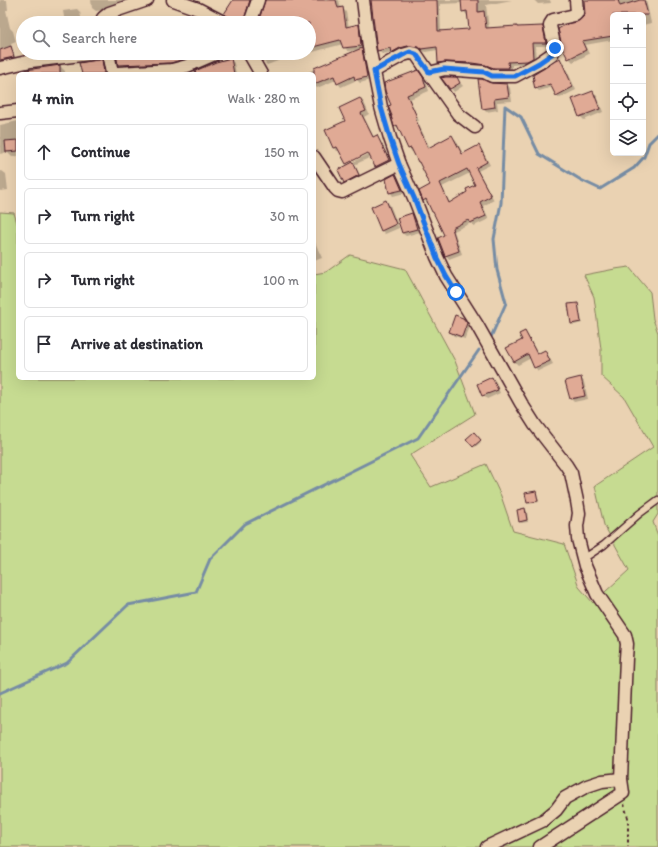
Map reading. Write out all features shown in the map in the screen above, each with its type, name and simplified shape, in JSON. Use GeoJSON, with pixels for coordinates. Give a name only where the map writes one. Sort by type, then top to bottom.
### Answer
{"type":"FeatureCollection","features":[{"type":"Feature","properties":{"kind":"street"},"geometry":{"type":"LineString","coordinates":[[105,16],[109,13],[147,0]]}},
{"type":"Feature","properties":{"kind":"street"},"geometry":{"type":"LineString","coordinates":[[173,0],[198,9],[212,16]]}},
{"type":"Feature","properties":{"kind":"street"},"geometry":{"type":"LineString","coordinates":[[252,16],[258,0]]}},
{"type":"Feature","properties":{"kind":"street"},"geometry":{"type":"LineString","coordinates":[[362,0],[369,47],[381,107],[390,138],[437,258],[446,276],[477,325],[521,404],[535,425],[566,464],[571,473],[578,501],[578,539],[585,566],[597,594],[625,635],[627,644],[621,779],[623,793],[540,847]]}},
{"type":"Feature","properties":{"kind":"street"},"geometry":{"type":"LineString","coordinates":[[429,72],[444,69],[484,72],[492,76],[515,76],[552,54],[555,48],[550,26],[551,23],[553,20],[575,15],[577,13],[576,0]]}},
{"type":"Feature","properties":{"kind":"street"},"geometry":{"type":"LineString","coordinates":[[374,71],[410,52],[416,54],[458,114],[475,127]]}},
{"type":"Feature","properties":{"kind":"street"},"geometry":{"type":"LineString","coordinates":[[0,68],[39,60]]}},
{"type":"Feature","properties":{"kind":"street"},"geometry":{"type":"LineString","coordinates":[[109,60],[112,72]]}},
{"type":"Feature","properties":{"kind":"street"},"geometry":{"type":"LineString","coordinates":[[142,72],[172,70],[201,60]]}},
{"type":"Feature","properties":{"kind":"street"},"geometry":{"type":"LineString","coordinates":[[253,60],[260,72]]}},
{"type":"Feature","properties":{"kind":"street"},"geometry":{"type":"LineString","coordinates":[[0,113],[16,111]]}},
{"type":"Feature","properties":{"kind":"street"},"geometry":{"type":"LineString","coordinates":[[316,160],[335,188],[342,192],[399,164]]}},
{"type":"Feature","properties":{"kind":"street"},"geometry":{"type":"LineString","coordinates":[[487,847],[544,820],[556,810],[564,798],[587,786],[602,781],[621,779]]}},
{"type":"Feature","properties":{"kind":"lane"},"geometry":{"type":"LineString","coordinates":[[583,559],[604,545],[639,514],[658,500]]}},
{"type":"Feature","properties":{"kind":"path"},"geometry":{"type":"LineString","coordinates":[[623,793],[623,801],[628,818],[628,847]]}},
{"type":"Feature","properties":{"kind":"green space"},"geometry":{"type":"Polygon","coordinates":[[[0,212],[14,213],[16,220],[16,380],[316,380],[316,274],[326,272],[350,255],[405,269],[455,361],[475,414],[410,455],[431,487],[486,464],[501,496],[513,531],[564,544],[579,587],[593,603],[629,570],[604,525],[595,486],[653,447],[624,397],[601,376],[601,349],[594,297],[584,275],[629,267],[650,292],[653,319],[658,333],[658,514],[653,522],[658,536],[658,847],[0,847],[0,212]]]}},
{"type":"Feature","properties":{"kind":"building"},"geometry":{"type":"Polygon","coordinates":[[[233,0],[250,0],[245,16],[227,16],[224,14],[233,0]]]}},
{"type":"Feature","properties":{"kind":"building"},"geometry":{"type":"Polygon","coordinates":[[[265,0],[336,0],[338,8],[343,7],[346,27],[359,24],[361,46],[343,48],[340,40],[316,46],[316,16],[260,16],[265,0]]]}},
{"type":"Feature","properties":{"kind":"building"},"geometry":{"type":"Polygon","coordinates":[[[371,0],[437,0],[438,31],[469,29],[467,11],[462,12],[461,0],[478,0],[478,12],[484,11],[486,28],[543,26],[546,43],[532,43],[533,58],[527,61],[508,62],[509,68],[494,68],[472,63],[438,63],[437,47],[421,49],[408,46],[391,53],[390,48],[377,51],[371,0]]]}},
{"type":"Feature","properties":{"kind":"building"},"geometry":{"type":"Polygon","coordinates":[[[584,0],[618,0],[620,6],[644,0],[648,15],[646,15],[646,12],[610,12],[610,36],[582,41],[586,50],[568,59],[562,47],[558,29],[567,24],[577,22],[585,15],[584,0]]]}},
{"type":"Feature","properties":{"kind":"building"},"geometry":{"type":"Polygon","coordinates":[[[11,46],[14,57],[0,60],[0,50],[11,46]]]}},
{"type":"Feature","properties":{"kind":"building"},"geometry":{"type":"Polygon","coordinates":[[[362,48],[367,77],[355,80],[354,76],[337,84],[334,76],[316,83],[316,72],[314,72],[314,68],[362,48]]]}},
{"type":"Feature","properties":{"kind":"building"},"geometry":{"type":"Polygon","coordinates":[[[560,58],[573,87],[556,96],[550,84],[535,89],[533,75],[560,58]]]}},
{"type":"Feature","properties":{"kind":"building"},"geometry":{"type":"Polygon","coordinates":[[[102,60],[104,72],[81,72],[79,63],[102,60]]]}},
{"type":"Feature","properties":{"kind":"building"},"geometry":{"type":"Polygon","coordinates":[[[117,60],[181,60],[171,63],[118,65],[117,60]]]}},
{"type":"Feature","properties":{"kind":"building"},"geometry":{"type":"Polygon","coordinates":[[[231,60],[234,72],[195,72],[195,71],[216,62],[231,60]]]}},
{"type":"Feature","properties":{"kind":"building"},"geometry":{"type":"Polygon","coordinates":[[[60,65],[60,72],[26,72],[26,70],[60,65]]]}},
{"type":"Feature","properties":{"kind":"building"},"geometry":{"type":"Polygon","coordinates":[[[418,70],[423,77],[426,87],[407,95],[428,148],[452,135],[462,154],[479,145],[487,162],[476,168],[491,196],[480,202],[486,216],[470,223],[468,220],[452,228],[459,251],[445,256],[438,238],[444,235],[426,199],[423,201],[419,191],[430,185],[411,148],[408,149],[397,125],[394,127],[388,106],[391,105],[385,91],[384,83],[418,70]],[[467,169],[440,183],[449,203],[467,192],[466,189],[475,185],[467,169]]]}},
{"type":"Feature","properties":{"kind":"building"},"geometry":{"type":"Polygon","coordinates":[[[457,77],[460,83],[450,89],[441,78],[457,77]]]}},
{"type":"Feature","properties":{"kind":"building"},"geometry":{"type":"Polygon","coordinates":[[[478,79],[492,83],[507,84],[509,97],[494,99],[495,107],[482,109],[478,79]]]}},
{"type":"Feature","properties":{"kind":"building"},"geometry":{"type":"Polygon","coordinates":[[[593,91],[600,109],[579,117],[572,99],[593,91]]]}},
{"type":"Feature","properties":{"kind":"building"},"geometry":{"type":"Polygon","coordinates":[[[360,98],[366,111],[361,113],[373,137],[377,135],[389,160],[375,167],[368,153],[346,164],[337,147],[333,148],[325,130],[345,121],[339,108],[360,98]]]}},
{"type":"Feature","properties":{"kind":"building"},"geometry":{"type":"Polygon","coordinates":[[[16,140],[16,151],[6,152],[5,141],[16,140]]]}},
{"type":"Feature","properties":{"kind":"building"},"geometry":{"type":"Polygon","coordinates":[[[353,162],[359,175],[344,183],[338,170],[353,162]]]}},
{"type":"Feature","properties":{"kind":"building"},"geometry":{"type":"Polygon","coordinates":[[[395,174],[402,190],[389,193],[386,179],[395,174]]]}},
{"type":"Feature","properties":{"kind":"building"},"geometry":{"type":"Polygon","coordinates":[[[386,200],[396,224],[381,231],[371,207],[386,200]]]}},
{"type":"Feature","properties":{"kind":"building"},"geometry":{"type":"Polygon","coordinates":[[[412,213],[417,229],[402,233],[397,218],[412,213]]]}},
{"type":"Feature","properties":{"kind":"building"},"geometry":{"type":"Polygon","coordinates":[[[578,303],[581,322],[571,324],[568,304],[578,303]]]}},
{"type":"Feature","properties":{"kind":"building"},"geometry":{"type":"Polygon","coordinates":[[[455,315],[463,318],[467,323],[462,337],[449,332],[455,315]]]}},
{"type":"Feature","properties":{"kind":"building"},"geometry":{"type":"Polygon","coordinates":[[[525,331],[537,354],[545,350],[550,361],[534,368],[528,354],[514,362],[506,348],[522,340],[519,334],[525,331]]]}},
{"type":"Feature","properties":{"kind":"building"},"geometry":{"type":"Polygon","coordinates":[[[492,377],[498,390],[482,396],[477,384],[492,377]]]}},
{"type":"Feature","properties":{"kind":"building"},"geometry":{"type":"Polygon","coordinates":[[[581,377],[585,396],[570,399],[565,381],[581,377]]]}},
{"type":"Feature","properties":{"kind":"building"},"geometry":{"type":"Polygon","coordinates":[[[474,432],[481,440],[473,447],[466,439],[474,432]]]}},
{"type":"Feature","properties":{"kind":"building"},"geometry":{"type":"Polygon","coordinates":[[[536,491],[538,501],[527,503],[525,493],[536,491]]]}},
{"type":"Feature","properties":{"kind":"building"},"geometry":{"type":"Polygon","coordinates":[[[525,508],[527,520],[519,522],[517,510],[525,508]]]}},
{"type":"Feature","properties":{"kind":"waterway"},"geometry":{"type":"LineString","coordinates":[[491,337],[506,303],[497,270],[494,239],[501,203],[505,106],[521,117],[539,154],[581,180],[600,189],[634,168],[644,157],[649,143],[658,134]]}},
{"type":"Feature","properties":{"kind":"waterway"},"geometry":{"type":"LineString","coordinates":[[0,693],[67,663],[128,605],[196,592],[210,559],[245,524],[418,438],[479,350]]}},
{"type":"Feature","properties":{"kind":"route"},"geometry":{"type":"LineString","coordinates":[[456,292],[437,258],[415,200],[399,164],[381,107],[374,71],[410,52],[416,54],[429,72],[444,69],[478,71],[492,76],[515,76],[552,54],[555,48]]}}]}
